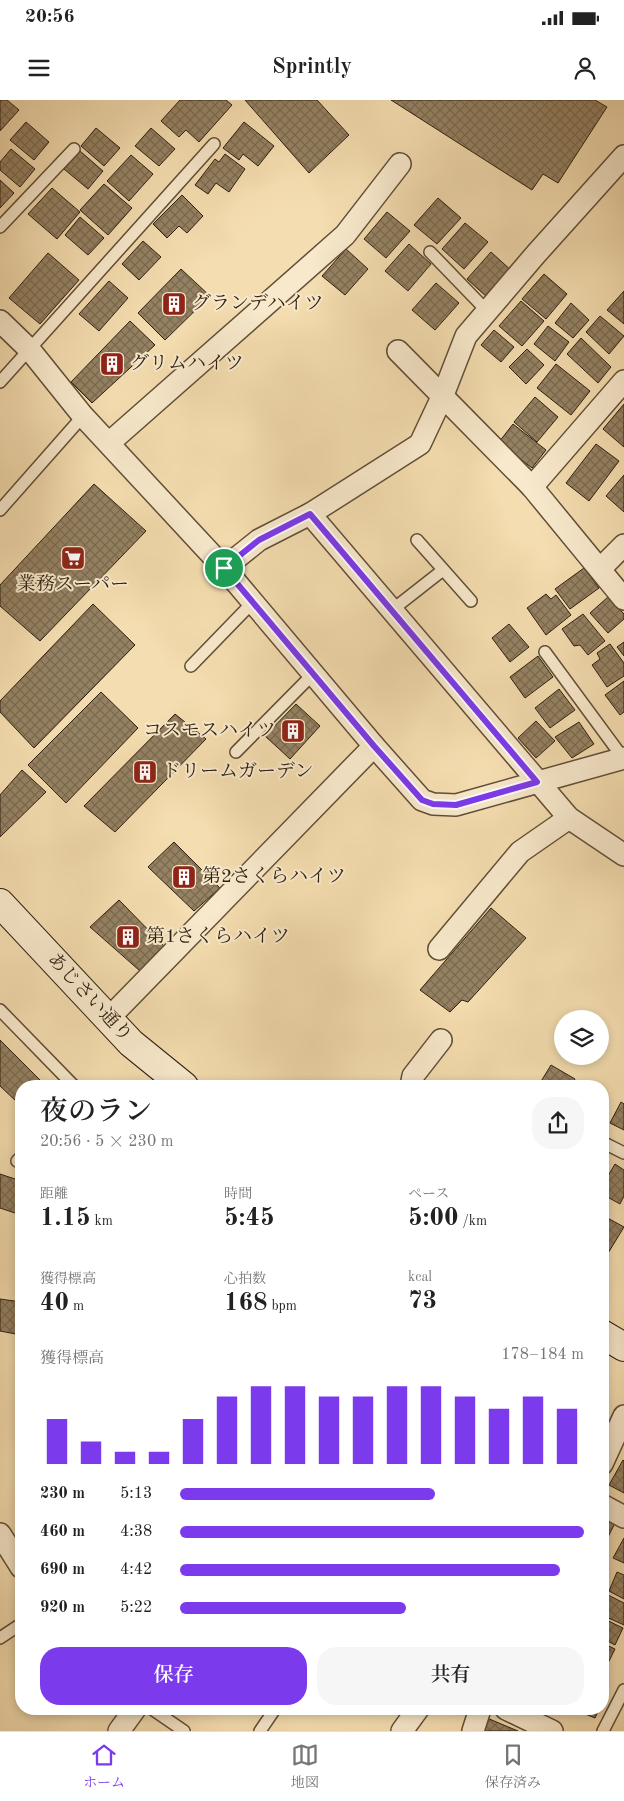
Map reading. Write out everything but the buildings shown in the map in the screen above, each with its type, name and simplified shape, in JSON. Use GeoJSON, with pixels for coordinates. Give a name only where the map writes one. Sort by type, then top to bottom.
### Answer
{"type":"FeatureCollection","features":[{"type":"Feature","properties":{"kind":"street"},"geometry":{"type":"LineString","coordinates":[[224,568],[259,540],[310,514],[420,444],[443,395],[466,336],[624,156]]}},
{"type":"Feature","properties":{"kind":"street"},"geometry":{"type":"LineString","coordinates":[[109,443],[345,235],[400,164]]}},
{"type":"Feature","properties":{"kind":"street"},"geometry":{"type":"LineString","coordinates":[[0,321],[30,350],[83,416],[224,568],[422,800],[433,804],[456,805],[624,758]]}},
{"type":"Feature","properties":{"kind":"street"},"geometry":{"type":"LineString","coordinates":[[398,351],[532,487],[624,599]]}},
{"type":"Feature","properties":{"kind":"street"},"geometry":{"type":"LineString","coordinates":[[532,487],[624,381]]}},
{"type":"Feature","properties":{"kind":"street"},"geometry":{"type":"LineString","coordinates":[[310,514],[569,818],[624,856]]}},
{"type":"Feature","properties":{"kind":"street"},"geometry":{"type":"LineString","coordinates":[[600,569],[624,545]]}},
{"type":"Feature","properties":{"kind":"street"},"geometry":{"type":"LineString","coordinates":[[108,1019],[374,746]]}},
{"type":"Feature","properties":{"kind":"street"},"geometry":{"type":"LineString","coordinates":[[439,949],[520,852],[569,818]]}},
{"type":"Feature","properties":{"kind":"street","name":"あじさい通り"},"geometry":{"type":"LineString","coordinates":[[0,903],[108,1019],[131,1042],[177,1080]]}},
{"type":"Feature","properties":{"kind":"street"},"geometry":{"type":"LineString","coordinates":[[412,1080],[413,1076],[441,1040]]}},
{"type":"Feature","properties":{"kind":"street"},"geometry":{"type":"LineString","coordinates":[[609,1338],[624,1347]]}},
{"type":"Feature","properties":{"kind":"street"},"geometry":{"type":"LineString","coordinates":[[609,1449],[624,1416]]}},
{"type":"Feature","properties":{"kind":"street"},"geometry":{"type":"LineString","coordinates":[[609,1509],[624,1517]]}},
{"type":"Feature","properties":{"kind":"street"},"geometry":{"type":"LineString","coordinates":[[0,1534],[15,1558]]}},
{"type":"Feature","properties":{"kind":"street"},"geometry":{"type":"LineString","coordinates":[[119,1731],[131,1715]]}},
{"type":"Feature","properties":{"kind":"street"},"geometry":{"type":"LineString","coordinates":[[402,1731],[414,1715]]}},
{"type":"Feature","properties":{"kind":"street"},"geometry":{"type":"LineString","coordinates":[[473,1731],[478,1715]]}},
{"type":"Feature","properties":{"kind":"street"},"geometry":{"type":"LineString","coordinates":[[519,1715],[552,1731]]}},
{"type":"Feature","properties":{"kind":"lane"},"geometry":{"type":"LineString","coordinates":[[0,382],[214,144]]}},
{"type":"Feature","properties":{"kind":"lane"},"geometry":{"type":"LineString","coordinates":[[0,227],[74,149]]}},
{"type":"Feature","properties":{"kind":"lane"},"geometry":{"type":"LineString","coordinates":[[430,252],[487,311]]}},
{"type":"Feature","properties":{"kind":"lane"},"geometry":{"type":"LineString","coordinates":[[0,510],[83,416]]}},
{"type":"Feature","properties":{"kind":"lane"},"geometry":{"type":"LineString","coordinates":[[417,540],[471,601]]}},
{"type":"Feature","properties":{"kind":"lane"},"geometry":{"type":"LineString","coordinates":[[392,610],[444,570]]}},
{"type":"Feature","properties":{"kind":"lane"},"geometry":{"type":"LineString","coordinates":[[191,666],[252,602]]}},
{"type":"Feature","properties":{"kind":"lane"},"geometry":{"type":"LineString","coordinates":[[545,652],[624,758]]}},
{"type":"Feature","properties":{"kind":"lane"},"geometry":{"type":"LineString","coordinates":[[236,752],[313,674]]}},
{"type":"Feature","properties":{"kind":"lane"},"geometry":{"type":"LineString","coordinates":[[0,1010],[68,1080]]}},
{"type":"Feature","properties":{"kind":"lane"},"geometry":{"type":"LineString","coordinates":[[609,1146],[624,1153]]}},
{"type":"Feature","properties":{"kind":"lane"},"geometry":{"type":"LineString","coordinates":[[0,1638],[15,1628]]}},
{"type":"Feature","properties":{"kind":"lane"},"geometry":{"type":"LineString","coordinates":[[603,1731],[624,1690]]}},
{"type":"Feature","properties":{"kind":"lane"},"geometry":{"type":"LineString","coordinates":[[161,1715],[184,1731]]}},
{"type":"Feature","properties":{"kind":"lane"},"geometry":{"type":"LineString","coordinates":[[260,1731],[271,1715]]}},
{"type":"Feature","properties":{"kind":"place","name":"グランデハイツ"},"geometry":{"type":"Point","coordinates":[174,304]}},
{"type":"Feature","properties":{"kind":"place","name":"グリムハイツ"},"geometry":{"type":"Point","coordinates":[112,364]}},
{"type":"Feature","properties":{"kind":"place","name":"業務スーパー"},"geometry":{"type":"Point","coordinates":[73,558]}},
{"type":"Feature","properties":{"kind":"place","name":"コスモスハイツ"},"geometry":{"type":"Point","coordinates":[293,731]}},
{"type":"Feature","properties":{"kind":"place","name":"ドリームガーデン"},"geometry":{"type":"Point","coordinates":[145,772]}},
{"type":"Feature","properties":{"kind":"place","name":"第2さくらハイツ"},"geometry":{"type":"Point","coordinates":[184,877]}},
{"type":"Feature","properties":{"kind":"place","name":"第1さくらハイツ"},"geometry":{"type":"Point","coordinates":[128,937]}},
{"type":"Feature","properties":{"kind":"route"},"geometry":{"type":"LineString","coordinates":[[310,514],[537,782],[456,805],[446,806],[422,800],[224,568],[259,540],[310,514]]}}]}
